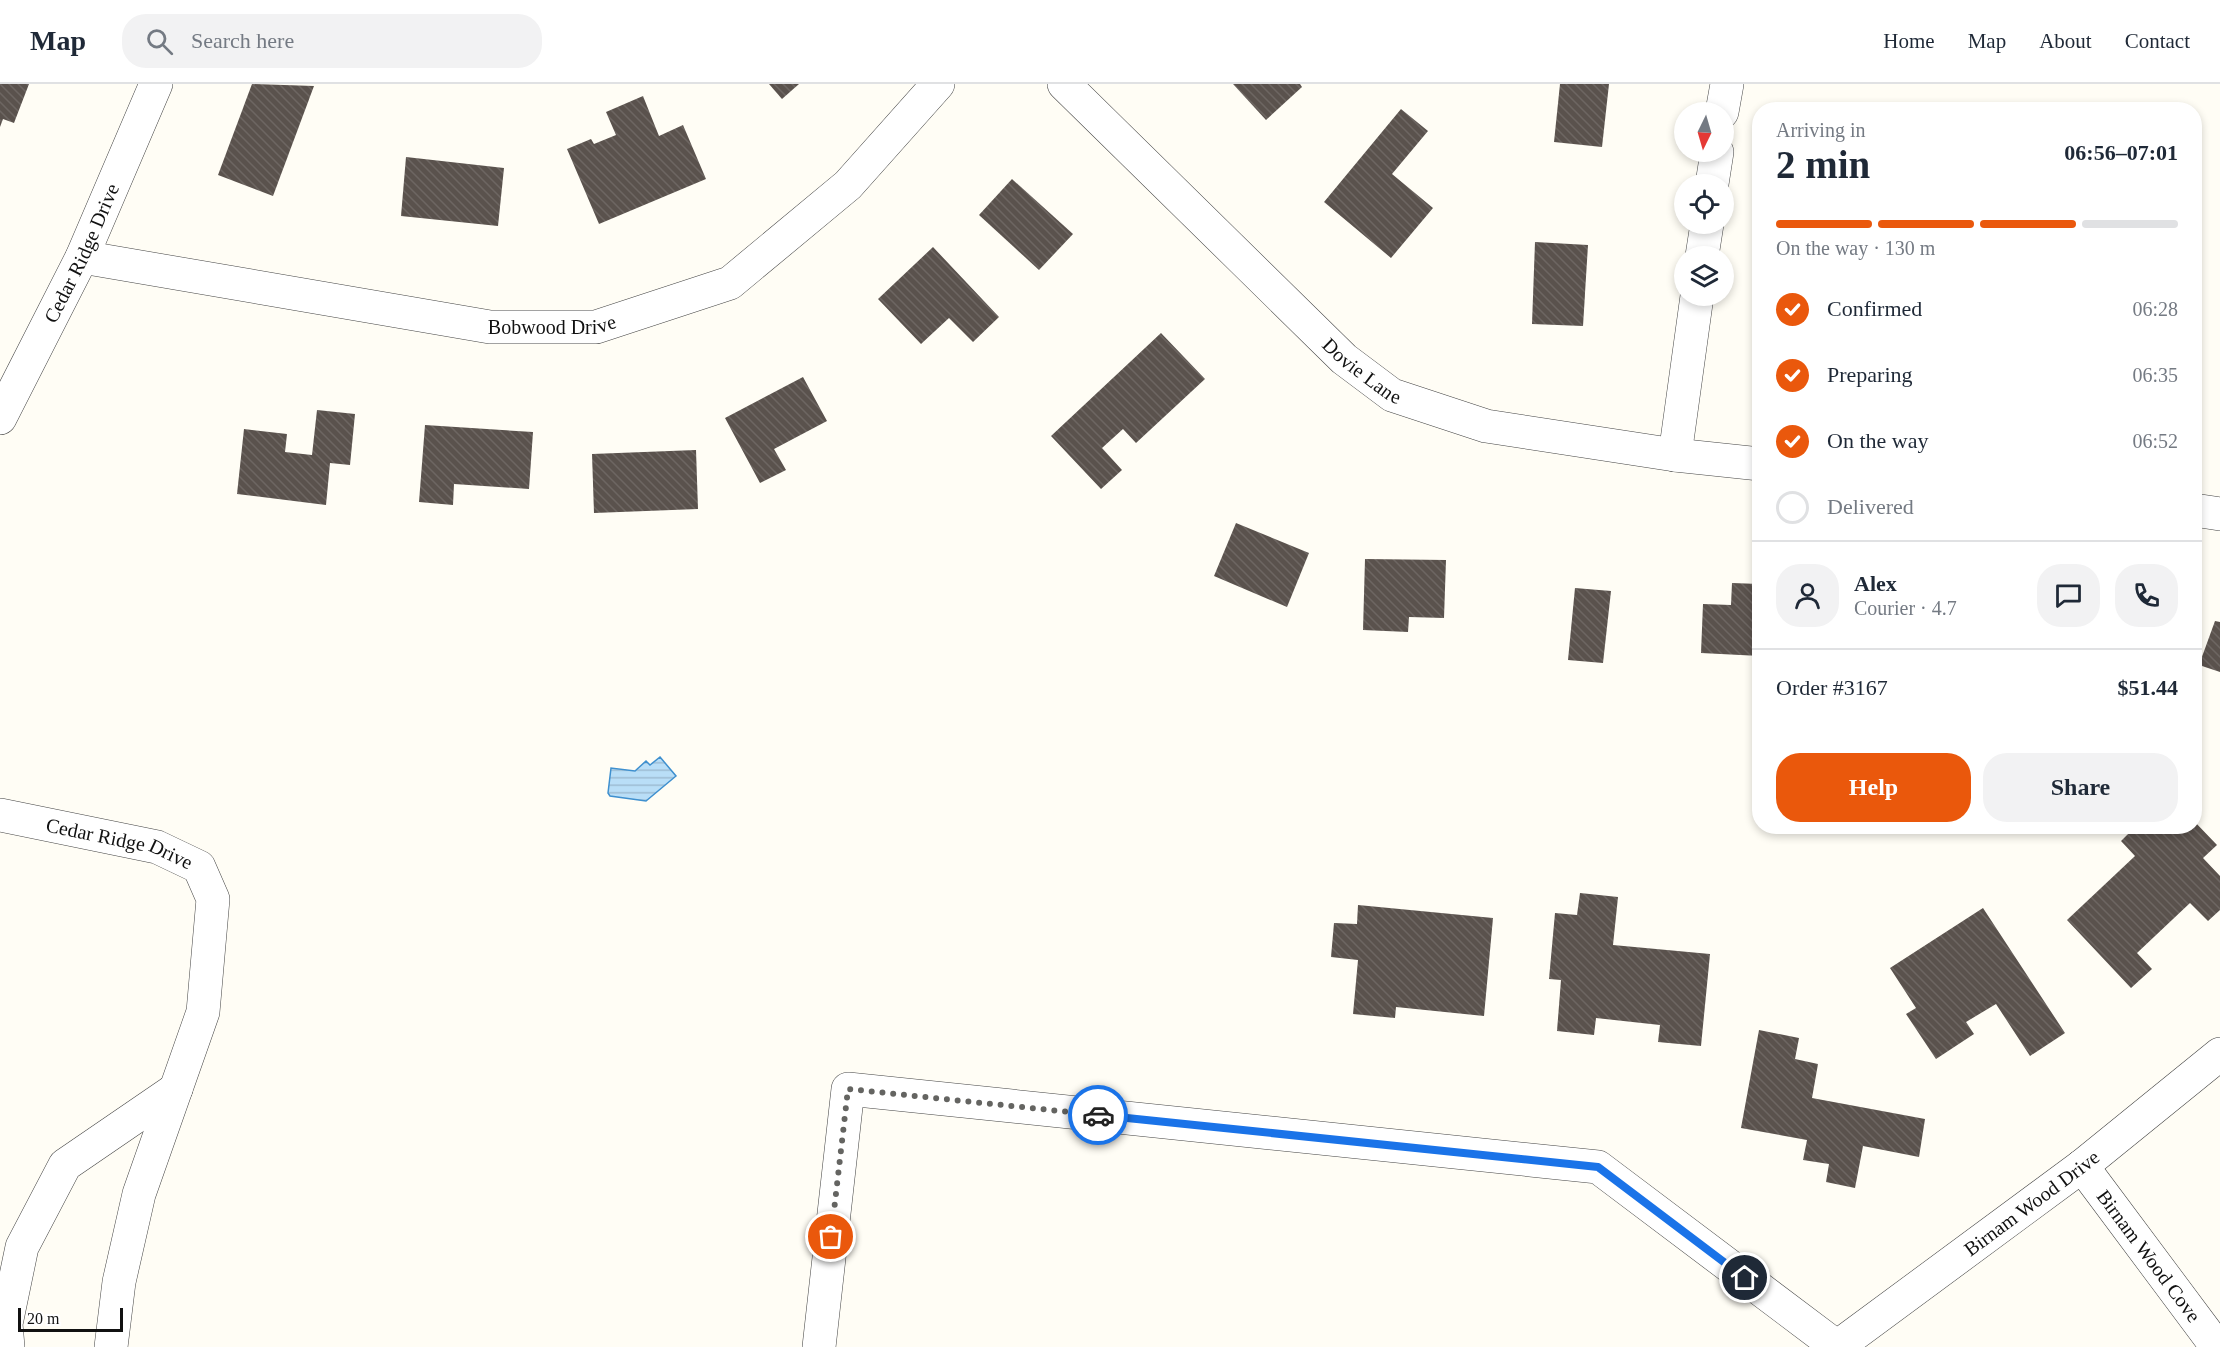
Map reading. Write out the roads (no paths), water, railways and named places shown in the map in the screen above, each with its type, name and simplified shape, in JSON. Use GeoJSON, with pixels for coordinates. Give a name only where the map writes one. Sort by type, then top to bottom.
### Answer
{"type":"FeatureCollection","features":[{"type":"Feature","properties":{"kind":"street","name":"Cedar Ridge Drive"},"geometry":{"type":"LineString","coordinates":[[0,418],[82,257],[156,84]]}},
{"type":"Feature","properties":{"kind":"street","name":"Bobwood Drive"},"geometry":{"type":"LineString","coordinates":[[82,257],[490,327],[596,327],[730,283],[848,184],[938,84]]}},
{"type":"Feature","properties":{"kind":"street","name":"Dovie Lane"},"geometry":{"type":"LineString","coordinates":[[1064,84],[1344,358],[1392,395],[1486,426],[1675,455],[1752,463]]}},
{"type":"Feature","properties":{"kind":"street"},"geometry":{"type":"LineString","coordinates":[[1724,102],[1727,84]]}},
{"type":"Feature","properties":{"kind":"street"},"geometry":{"type":"LineString","coordinates":[[1675,455],[1696,306]]}},
{"type":"Feature","properties":{"kind":"street"},"geometry":{"type":"LineString","coordinates":[[2202,511],[2220,514]]}},
{"type":"Feature","properties":{"kind":"street","name":"Cedar Ridge Drive"},"geometry":{"type":"LineString","coordinates":[[0,815],[157,847],[199,867],[213,899],[203,1012],[139,1194],[119,1282],[111,1347]]}},
{"type":"Feature","properties":{"kind":"street","name":"Birnam Wood Drive"},"geometry":{"type":"LineString","coordinates":[[1837,1347],[2082,1166],[2220,1054]]}},
{"type":"Feature","properties":{"kind":"street"},"geometry":{"type":"LineString","coordinates":[[8,1347],[6,1324],[22,1247],[65,1165],[176,1089]]}},
{"type":"Feature","properties":{"kind":"street"},"geometry":{"type":"LineString","coordinates":[[819,1347],[848,1089],[1598,1167],[1837,1347]]}},
{"type":"Feature","properties":{"kind":"street","name":"Birnam Wood Cove"},"geometry":{"type":"LineString","coordinates":[[2082,1166],[2217,1347]]}},
{"type":"Feature","properties":{"kind":"water"},"geometry":{"type":"Polygon","coordinates":[[[660,757],[676,776],[646,801],[610,796],[608,793],[611,768],[635,771],[646,761],[650,765],[660,757]]]}}]}
